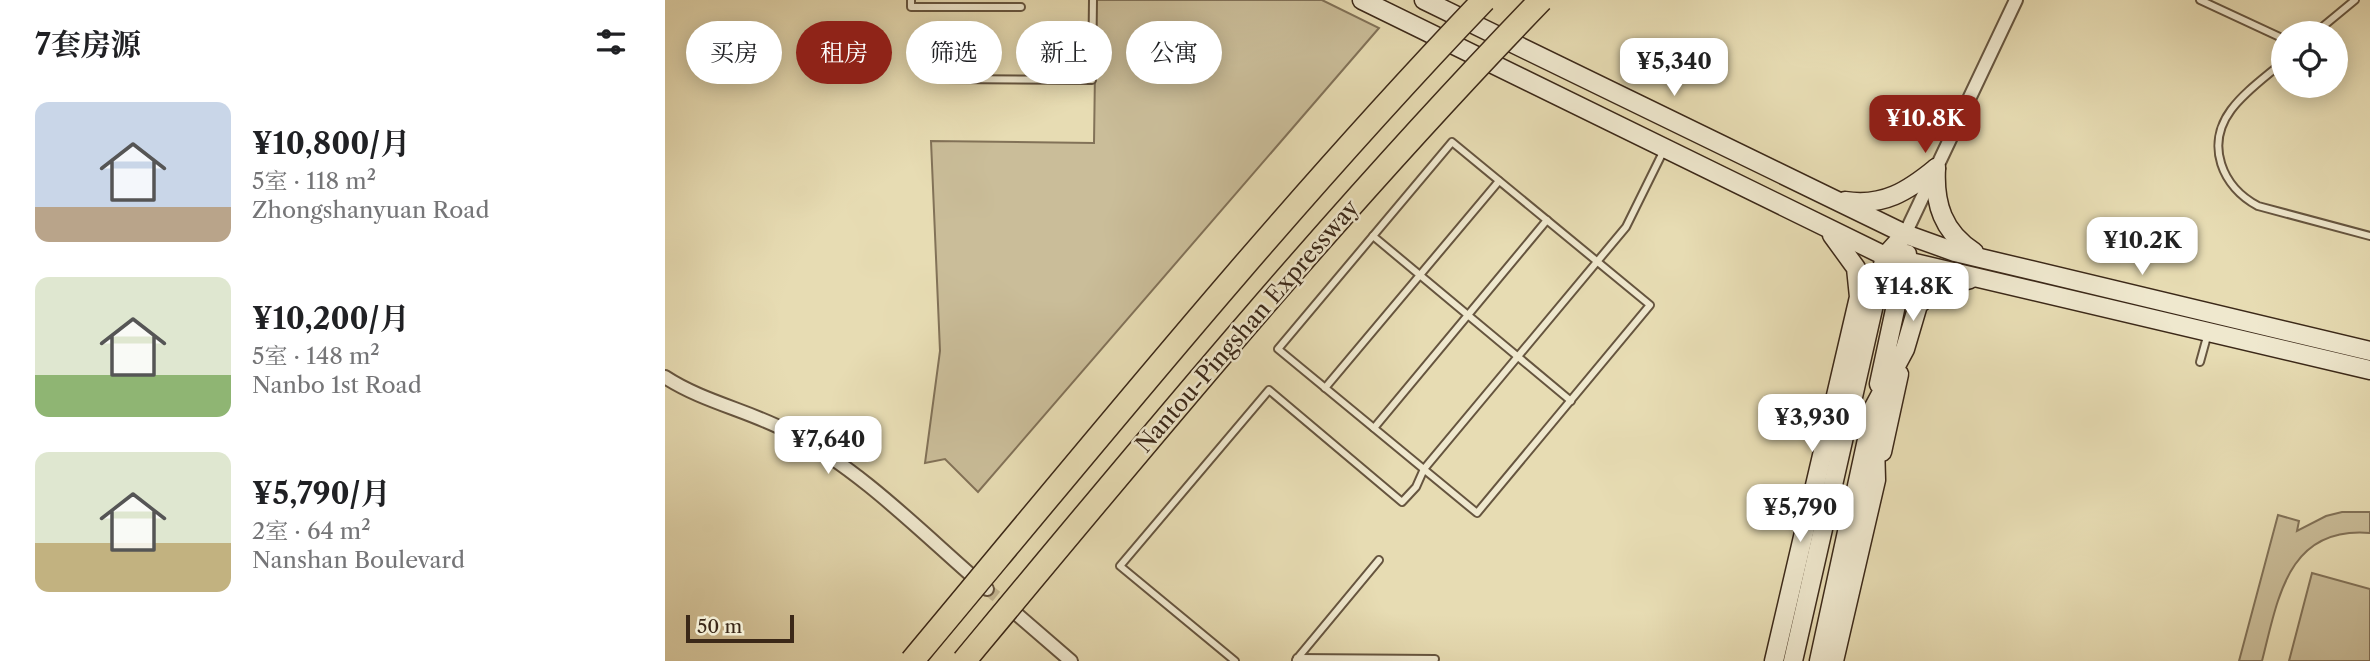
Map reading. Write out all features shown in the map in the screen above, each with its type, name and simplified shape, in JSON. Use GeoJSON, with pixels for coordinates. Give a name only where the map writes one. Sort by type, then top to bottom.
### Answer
{"type":"FeatureCollection","features":[{"type":"Feature","properties":{"kind":"highway","name":"Nantou-Pingshan Expressway"},"geometry":{"type":"LineString","coordinates":[[912,661],[1252,257],[1402,86],[1485,0]]}},
{"type":"Feature","properties":{"kind":"highway","name":"Nantou-Pingshan Expressway"},"geometry":{"type":"LineString","coordinates":[[964,661],[1281,282],[1431,114],[1541,0]]}},
{"type":"Feature","properties":{"kind":"main road"},"geometry":{"type":"LineString","coordinates":[[1362,0],[1885,256],[1995,281],[2370,351]]}},
{"type":"Feature","properties":{"kind":"main road"},"geometry":{"type":"LineString","coordinates":[[1424,0],[1905,234],[1955,252],[2370,370]]}},
{"type":"Feature","properties":{"kind":"main road"},"geometry":{"type":"LineString","coordinates":[[1832,198],[1858,203],[1892,198],[1937,168]]}},
{"type":"Feature","properties":{"kind":"main road"},"geometry":{"type":"LineString","coordinates":[[1937,168],[1937,199],[1948,231],[1960,244],[1994,261]]}},
{"type":"Feature","properties":{"kind":"main road"},"geometry":{"type":"LineString","coordinates":[[1774,661],[1859,297],[1856,268],[1839,241],[1820,225]]}},
{"type":"Feature","properties":{"kind":"main road"},"geometry":{"type":"LineString","coordinates":[[1859,297],[1885,256],[1905,234]]}},
{"type":"Feature","properties":{"kind":"main road"},"geometry":{"type":"LineString","coordinates":[[1819,661],[1907,263],[1905,234]]}},
{"type":"Feature","properties":{"kind":"main road"},"geometry":{"type":"LineString","coordinates":[[1793,661],[1885,256]]}},
{"type":"Feature","properties":{"kind":"main road"},"geometry":{"type":"LineString","coordinates":[[1834,661],[1912,318],[1927,296],[1953,281],[1995,281]]}},
{"type":"Feature","properties":{"kind":"main road"},"geometry":{"type":"LineString","coordinates":[[1876,480],[1874,407],[1905,349]]}},
{"type":"Feature","properties":{"kind":"main road"},"geometry":{"type":"LineString","coordinates":[[1815,491],[1844,435],[1839,383]]}},
{"type":"Feature","properties":{"kind":"street"},"geometry":{"type":"LineString","coordinates":[[1905,234],[2016,0]]}},
{"type":"Feature","properties":{"kind":"street"},"geometry":{"type":"LineString","coordinates":[[665,377],[683,388],[791,433],[828,455],[987,589]]}},
{"type":"Feature","properties":{"kind":"street"},"geometry":{"type":"LineString","coordinates":[[1002,601],[1071,661]]}},
{"type":"Feature","properties":{"kind":"lane"},"geometry":{"type":"LineString","coordinates":[[911,0],[911,7],[1021,7]]}},
{"type":"Feature","properties":{"kind":"lane"},"geometry":{"type":"LineString","coordinates":[[1002,79],[1092,80],[1093,0]]}},
{"type":"Feature","properties":{"kind":"lane"},"geometry":{"type":"LineString","coordinates":[[2330,21],[2355,0]]}},
{"type":"Feature","properties":{"kind":"lane"},"geometry":{"type":"LineString","coordinates":[[2203,1],[2271,33]]}},
{"type":"Feature","properties":{"kind":"lane"},"geometry":{"type":"LineString","coordinates":[[2271,73],[2234,106],[2225,119],[2218,147],[2225,176],[2245,199],[2258,206],[2370,236]]}},
{"type":"Feature","properties":{"kind":"lane"},"geometry":{"type":"LineString","coordinates":[[1452,142],[1597,262],[1650,306],[1477,513],[1278,349],[1452,142]]}},
{"type":"Feature","properties":{"kind":"lane"},"geometry":{"type":"LineString","coordinates":[[1235,661],[1120,566],[1269,390],[1402,502],[1416,486],[1424,469],[1626,227],[1665,149]]}},
{"type":"Feature","properties":{"kind":"lane"},"geometry":{"type":"LineString","coordinates":[[1325,388],[1499,181]]}},
{"type":"Feature","properties":{"kind":"lane"},"geometry":{"type":"LineString","coordinates":[[1374,428],[1547,220]]}},
{"type":"Feature","properties":{"kind":"lane"},"geometry":{"type":"LineString","coordinates":[[1373,236],[1571,401]]}},
{"type":"Feature","properties":{"kind":"lane"},"geometry":{"type":"LineString","coordinates":[[2200,362],[2210,323]]}},
{"type":"Feature","properties":{"kind":"lane"},"geometry":{"type":"LineString","coordinates":[[1296,659],[1379,560]]}},
{"type":"Feature","properties":{"kind":"lane"},"geometry":{"type":"LineString","coordinates":[[1296,659],[1435,659]]}},
{"type":"Feature","properties":{"kind":"shaded area"},"geometry":{"type":"Polygon","coordinates":[[[1096,0],[1322,0],[1379,28],[978,492],[945,459],[925,463],[940,351],[931,141],[1094,143],[1095,84],[1112,84],[1112,21],[1096,21],[1096,0]]]}},
{"type":"Feature","properties":{"kind":"shaded area"},"geometry":{"type":"Polygon","coordinates":[[[2342,512],[2370,512],[2370,533],[2342,534],[2320,541],[2304,554],[2281,591],[2262,661],[2239,661],[2278,515],[2299,521],[2297,531],[2326,516],[2342,512]]]}},
{"type":"Feature","properties":{"kind":"shaded area"},"geometry":{"type":"Polygon","coordinates":[[[2312,573],[2370,589],[2370,661],[2289,661],[2312,573]]]}},
{"type":"Feature","properties":{"kind":"tunnel"},"geometry":{"type":"LineString","coordinates":[[987,589],[1002,601]]}}]}
